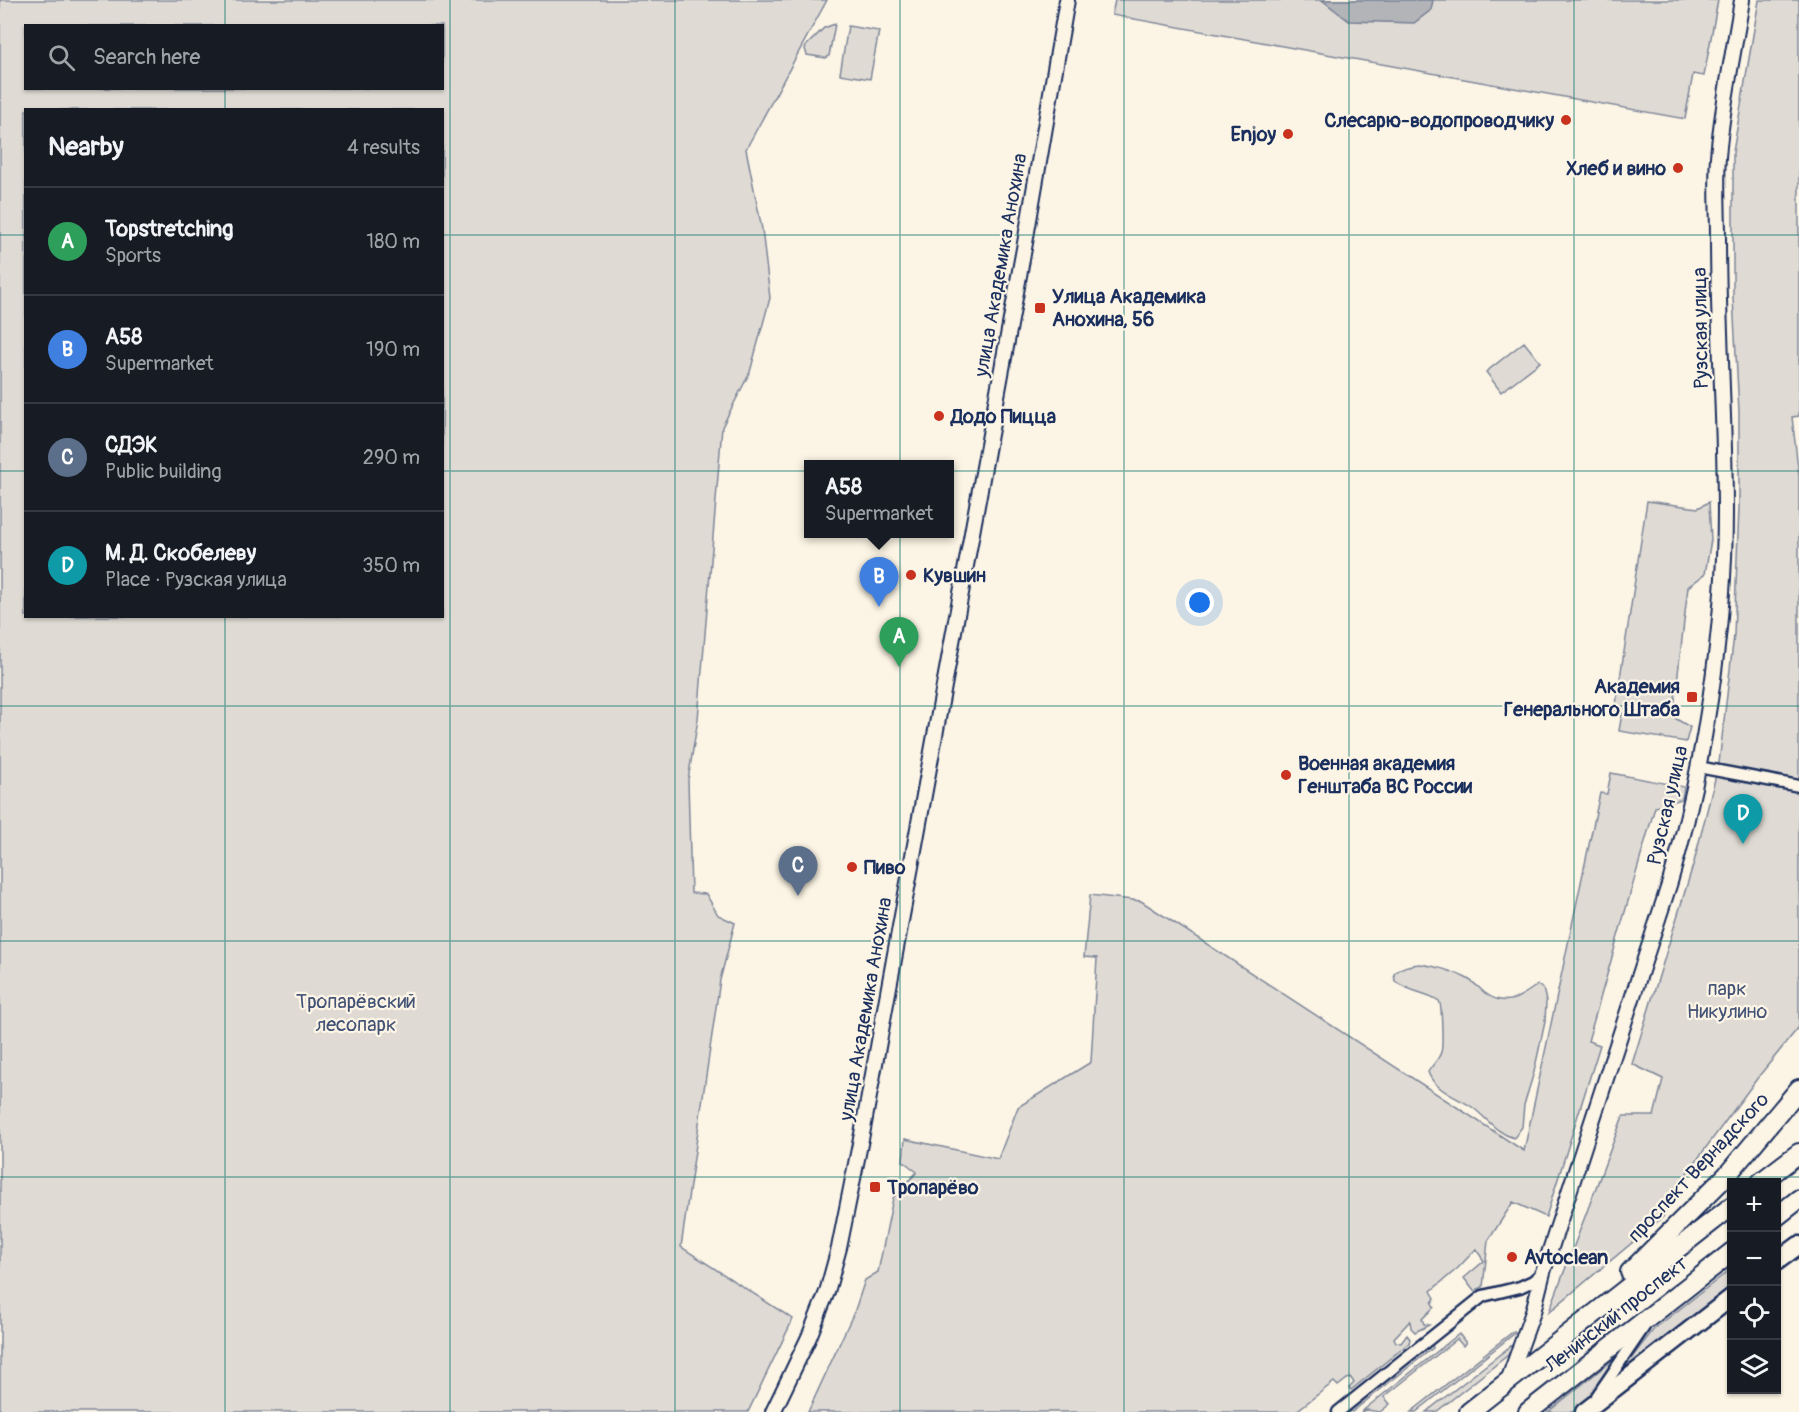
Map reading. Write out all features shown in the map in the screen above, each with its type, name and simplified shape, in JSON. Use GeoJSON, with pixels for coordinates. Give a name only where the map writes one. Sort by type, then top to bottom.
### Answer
{"type":"FeatureCollection","features":[{"type":"Feature","properties":{"kind":"main road","name":"проспект Вернадского"},"geometry":{"type":"LineString","coordinates":[[1578,1324],[1727,1174],[1799,1089]]}},
{"type":"Feature","properties":{"kind":"main road"},"geometry":{"type":"LineString","coordinates":[[1766,1178],[1799,1153]]}},
{"type":"Feature","properties":{"kind":"main road"},"geometry":{"type":"LineString","coordinates":[[1781,1213],[1799,1199]]}},
{"type":"Feature","properties":{"kind":"main road","name":"Ленинский проспект"},"geometry":{"type":"LineString","coordinates":[[1469,1412],[1727,1209]]}},
{"type":"Feature","properties":{"kind":"main road"},"geometry":{"type":"LineString","coordinates":[[1781,1258],[1799,1245]]}},
{"type":"Feature","properties":{"kind":"main road","name":"Ленинский проспект"},"geometry":{"type":"LineString","coordinates":[[1528,1412],[1727,1255]]}},
{"type":"Feature","properties":{"kind":"main road"},"geometry":{"type":"LineString","coordinates":[[1586,1410],[1727,1300]]}},
{"type":"Feature","properties":{"kind":"street","name":"улица Академика Анохина"},"geometry":{"type":"LineString","coordinates":[[773,1412],[818,1316],[839,1248],[867,1109],[1067,0]]}},
{"type":"Feature","properties":{"kind":"street","name":"Рузская улица"},"geometry":{"type":"LineString","coordinates":[[1508,1381],[1533,1312],[1543,1272],[1673,873],[1698,767],[1713,676],[1724,557],[1725,511],[1718,314],[1718,158],[1742,0]]}},
{"type":"Feature","properties":{"kind":"street"},"geometry":{"type":"LineString","coordinates":[[1698,767],[1799,786]]}},
{"type":"Feature","properties":{"kind":"street"},"geometry":{"type":"LineString","coordinates":[[1338,1412],[1483,1296],[1520,1287],[1533,1281],[1543,1272]]}},
{"type":"Feature","properties":{"kind":"street"},"geometry":{"type":"LineString","coordinates":[[1586,1410],[1654,1313]]}},
{"type":"Feature","properties":{"kind":"green space","name":"Тропарёвский лесопарк"},"geometry":{"type":"Polygon","coordinates":[[[0,0],[827,0],[746,149],[762,229],[770,298],[750,372],[722,427],[698,719],[688,780],[691,893],[706,894],[718,915],[735,923],[720,980],[681,1247],[793,1319],[748,1412],[0,1412],[0,0]]]}},
{"type":"Feature","properties":{"kind":"green space"},"geometry":{"type":"Polygon","coordinates":[[[1115,0],[1718,0],[1704,76],[1693,74],[1685,119],[1112,15],[1115,0]]]}},
{"type":"Feature","properties":{"kind":"green space","name":"парк Никулино"},"geometry":{"type":"Polygon","coordinates":[[[1759,0],[1799,0],[1799,416],[1792,417],[1799,476],[1799,1027],[1759,1076],[1673,1192],[1663,1217],[1549,1312],[1623,1116],[1654,1116],[1663,1079],[1632,1064],[1694,862],[1719,763],[1734,635],[1739,508],[1739,411],[1733,298],[1733,152],[1759,0]]]}},
{"type":"Feature","properties":{"kind":"green space"},"geometry":{"type":"Polygon","coordinates":[[[835,24],[829,56],[826,58],[807,55],[806,46],[824,28],[835,24]]]}},
{"type":"Feature","properties":{"kind":"green space"},"geometry":{"type":"Polygon","coordinates":[[[848,26],[879,31],[870,79],[840,74],[848,26]]]}},
{"type":"Feature","properties":{"kind":"green space"},"geometry":{"type":"Polygon","coordinates":[[[1524,342],[1540,362],[1501,392],[1486,372],[1524,342]]]}},
{"type":"Feature","properties":{"kind":"green space"},"geometry":{"type":"Polygon","coordinates":[[[1647,501],[1698,508],[1709,502],[1711,540],[1705,574],[1688,587],[1673,717],[1690,727],[1686,742],[1619,731],[1622,713],[1615,711],[1647,501]]]}},
{"type":"Feature","properties":{"kind":"green space"},"geometry":{"type":"Polygon","coordinates":[[[1611,773],[1684,787],[1682,799],[1655,807],[1588,1041],[1600,1045],[1546,1217],[1513,1202],[1488,1241],[1483,1287],[1474,1291],[1464,1278],[1484,1261],[1476,1249],[1431,1291],[1435,1298],[1432,1303],[1434,1307],[1422,1319],[1424,1324],[1429,1325],[1415,1332],[1411,1328],[1410,1321],[1394,1338],[1396,1342],[1401,1343],[1407,1335],[1410,1339],[1409,1343],[1351,1390],[1349,1388],[1354,1383],[1351,1378],[1338,1386],[1334,1382],[1295,1412],[808,1412],[855,1310],[865,1280],[878,1272],[893,1198],[917,1172],[903,1161],[905,1139],[998,1159],[1018,1107],[1091,1062],[1097,958],[1084,957],[1090,895],[1141,901],[1524,1151],[1600,793],[1607,794],[1611,773]]]}},
{"type":"Feature","properties":{"kind":"green space"},"geometry":{"type":"Polygon","coordinates":[[[1420,964],[1460,975],[1499,1000],[1512,1000],[1537,985],[1543,988],[1546,1001],[1545,1022],[1524,1105],[1522,1127],[1514,1138],[1497,1129],[1472,1107],[1443,1090],[1430,1076],[1428,1072],[1439,1058],[1442,1048],[1439,1001],[1400,985],[1395,981],[1394,974],[1409,965],[1420,964]]]}},
{"type":"Feature","properties":{"kind":"green space"},"geometry":{"type":"Polygon","coordinates":[[[1727,1272],[1727,1294],[1609,1387],[1654,1329],[1727,1272]]]}},
{"type":"Feature","properties":{"kind":"green space"},"geometry":{"type":"Polygon","coordinates":[[[1514,1331],[1515,1333],[1416,1412],[1411,1412],[1514,1331]]]}},
{"type":"Feature","properties":{"kind":"green space"},"geometry":{"type":"Polygon","coordinates":[[[1459,1334],[1466,1343],[1463,1346],[1457,1339],[1384,1397],[1390,1404],[1380,1412],[1367,1410],[1361,1412],[1459,1334]]]}},
{"type":"Feature","properties":{"kind":"green space"},"geometry":{"type":"Polygon","coordinates":[[[1517,1341],[1508,1355],[1436,1412],[1426,1412],[1517,1341]]]}},
{"type":"Feature","properties":{"kind":"green space"},"geometry":{"type":"Polygon","coordinates":[[[1432,1343],[1433,1348],[1352,1412],[1348,1411],[1432,1343]]]}},
{"type":"Feature","properties":{"kind":"green space"},"geometry":{"type":"Polygon","coordinates":[[[1615,1358],[1617,1360],[1587,1399],[1573,1412],[1548,1412],[1615,1358]]]}},
{"type":"Feature","properties":{"kind":"shaded area"},"geometry":{"type":"Polygon","coordinates":[[[1322,0],[1433,0],[1431,10],[1414,23],[1349,21],[1322,0]]]}},
{"type":"Feature","properties":{"kind":"place","name":"Слесарю-водопроводчику"},"geometry":{"type":"Point","coordinates":[1566,120]}},
{"type":"Feature","properties":{"kind":"place","name":"Enjoy"},"geometry":{"type":"Point","coordinates":[1288,134]}},
{"type":"Feature","properties":{"kind":"place","name":"Хлеб и вино"},"geometry":{"type":"Point","coordinates":[1678,168]}},
{"type":"Feature","properties":{"kind":"place","name":"Улица Академика Анохина, 56"},"geometry":{"type":"Point","coordinates":[1040,308]}},
{"type":"Feature","properties":{"kind":"place","name":"Додо Пицца"},"geometry":{"type":"Point","coordinates":[939,416]}},
{"type":"Feature","properties":{"kind":"place","name":"Кувшин"},"geometry":{"type":"Point","coordinates":[911,575]}},
{"type":"Feature","properties":{"kind":"place","name":"А58"},"geometry":{"type":"Point","coordinates":[879,607]}},
{"type":"Feature","properties":{"kind":"place","name":"Topstretching"},"geometry":{"type":"Point","coordinates":[899,667]}},
{"type":"Feature","properties":{"kind":"place","name":"Академия Генерального Штаба"},"geometry":{"type":"Point","coordinates":[1692,697]}},
{"type":"Feature","properties":{"kind":"place","name":"Военная академия Генштаба ВС России"},"geometry":{"type":"Point","coordinates":[1286,775]}},
{"type":"Feature","properties":{"kind":"place","name":"М. Д. Скобелеву"},"geometry":{"type":"Point","coordinates":[1743,844]}},
{"type":"Feature","properties":{"kind":"place","name":"Пиво"},"geometry":{"type":"Point","coordinates":[852,867]}},
{"type":"Feature","properties":{"kind":"place","name":"СДЭК"},"geometry":{"type":"Point","coordinates":[798,896]}},
{"type":"Feature","properties":{"kind":"place","name":"Тропарёво"},"geometry":{"type":"Point","coordinates":[875,1187]}},
{"type":"Feature","properties":{"kind":"place","name":"Avtoclean"},"geometry":{"type":"Point","coordinates":[1512,1257]}}]}
